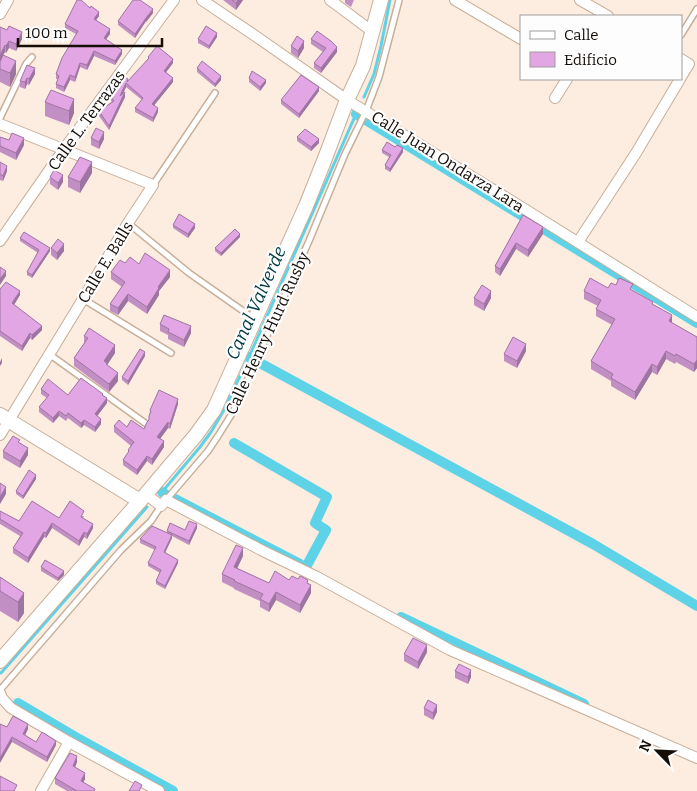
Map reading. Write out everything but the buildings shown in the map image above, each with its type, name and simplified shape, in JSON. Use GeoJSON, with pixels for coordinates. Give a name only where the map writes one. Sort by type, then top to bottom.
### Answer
{"type":"FeatureCollection","features":[{"type":"Feature","properties":{"kind":"street"},"geometry":{"type":"LineString","coordinates":[[0,14],[8,0]]}},
{"type":"Feature","properties":{"kind":"street","name":"Calle L. Terrazas"},"geometry":{"type":"LineString","coordinates":[[0,241],[64,149],[174,0]]}},
{"type":"Feature","properties":{"kind":"street","name":"Calle Juan Ondarza Lara"},"geometry":{"type":"LineString","coordinates":[[202,0],[347,100],[697,317]]}},
{"type":"Feature","properties":{"kind":"street"},"geometry":{"type":"LineString","coordinates":[[330,0],[373,32]]}},
{"type":"Feature","properties":{"kind":"street","name":"Calle Henry Hurd Rusby"},"geometry":{"type":"LineString","coordinates":[[0,661],[143,498],[196,435],[214,410],[306,206],[347,100],[363,66],[381,0]]}},
{"type":"Feature","properties":{"kind":"street"},"geometry":{"type":"LineString","coordinates":[[455,0],[520,38]]}},
{"type":"Feature","properties":{"kind":"street"},"geometry":{"type":"LineString","coordinates":[[580,0],[604,14]]}},
{"type":"Feature","properties":{"kind":"street"},"geometry":{"type":"LineString","coordinates":[[603,0],[604,14]]}},
{"type":"Feature","properties":{"kind":"street"},"geometry":{"type":"LineString","coordinates":[[682,60],[689,64],[682,75]]}},
{"type":"Feature","properties":{"kind":"street"},"geometry":{"type":"LineString","coordinates":[[555,98],[567,80]]}},
{"type":"Feature","properties":{"kind":"street"},"geometry":{"type":"LineString","coordinates":[[578,242],[636,153],[679,80]]}},
{"type":"Feature","properties":{"kind":"street"},"geometry":{"type":"LineString","coordinates":[[0,124],[153,185]]}},
{"type":"Feature","properties":{"kind":"street","name":"Calle E. Balls"},"geometry":{"type":"LineString","coordinates":[[0,435],[4,417],[50,354],[128,223],[153,185]]}},
{"type":"Feature","properties":{"kind":"street"},"geometry":{"type":"LineString","coordinates":[[4,417],[143,498],[164,503],[317,577],[450,650],[697,758]]}},
{"type":"Feature","properties":{"kind":"street"},"geometry":{"type":"LineString","coordinates":[[0,691],[2,698],[11,708],[159,791]]}},
{"type":"Feature","properties":{"kind":"street"},"geometry":{"type":"LineString","coordinates":[[41,791],[69,742]]}},
{"type":"Feature","properties":{"kind":"lane","name":"Calle Henry Hurd Rusby"},"geometry":{"type":"LineString","coordinates":[[0,691],[121,550],[151,521],[208,451],[233,412],[309,241],[345,154],[366,111],[378,77],[399,0]]}},
{"type":"Feature","properties":{"kind":"lane"},"geometry":{"type":"LineString","coordinates":[[682,33],[697,9]]}},
{"type":"Feature","properties":{"kind":"lane"},"geometry":{"type":"LineString","coordinates":[[0,118],[26,64],[32,57]]}},
{"type":"Feature","properties":{"kind":"lane","name":"Calle E. Balls"},"geometry":{"type":"LineString","coordinates":[[153,185],[215,94]]}},
{"type":"Feature","properties":{"kind":"lane"},"geometry":{"type":"LineString","coordinates":[[128,223],[188,273],[255,319]]}},
{"type":"Feature","properties":{"kind":"lane"},"geometry":{"type":"LineString","coordinates":[[83,299],[171,353]]}},
{"type":"Feature","properties":{"kind":"lane"},"geometry":{"type":"LineString","coordinates":[[50,354],[145,423]]}},
{"type":"Feature","properties":{"kind":"waterway","name":"Canal Valverde"},"geometry":{"type":"LineString","coordinates":[[364,97],[374,74],[390,0]]}},
{"type":"Feature","properties":{"kind":"waterway","name":"Canal Valverde"},"geometry":{"type":"LineString","coordinates":[[162,492],[200,447],[224,410],[356,114]]}},
{"type":"Feature","properties":{"kind":"waterway"},"geometry":{"type":"LineString","coordinates":[[356,114],[697,323]]}},
{"type":"Feature","properties":{"kind":"waterway"},"geometry":{"type":"LineString","coordinates":[[249,357],[593,544],[697,606]]}},
{"type":"Feature","properties":{"kind":"waterway"},"geometry":{"type":"LineString","coordinates":[[234,443],[327,497],[315,523],[326,530],[306,567]]}},
{"type":"Feature","properties":{"kind":"waterway"},"geometry":{"type":"LineString","coordinates":[[175,499],[300,564]]}},
{"type":"Feature","properties":{"kind":"waterway","name":"Canal Valverde"},"geometry":{"type":"LineString","coordinates":[[1,673],[147,507]]}},
{"type":"Feature","properties":{"kind":"waterway"},"geometry":{"type":"LineString","coordinates":[[401,617],[584,704]]}},
{"type":"Feature","properties":{"kind":"waterway"},"geometry":{"type":"LineString","coordinates":[[18,703],[173,791]]}}]}
